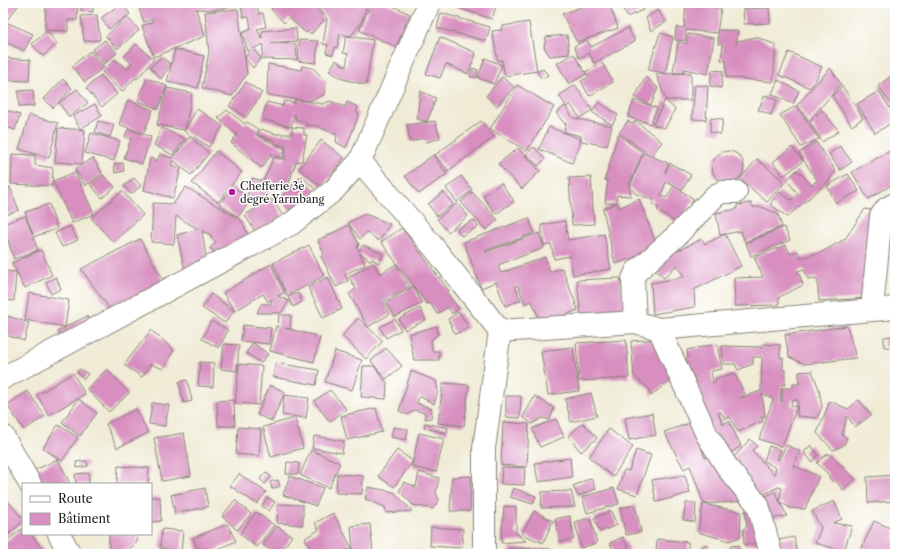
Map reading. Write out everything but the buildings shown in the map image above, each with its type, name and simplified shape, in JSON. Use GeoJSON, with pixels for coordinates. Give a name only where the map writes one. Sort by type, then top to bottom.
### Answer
{"type":"FeatureCollection","features":[{"type":"Feature","properties":{"kind":"street"},"geometry":{"type":"LineString","coordinates":[[3,378],[291,224],[334,190],[360,160],[430,3]]}},
{"type":"Feature","properties":{"kind":"street"},"geometry":{"type":"LineString","coordinates":[[360,160],[431,244],[500,330],[484,448],[484,554]]}},
{"type":"Feature","properties":{"kind":"street"},"geometry":{"type":"LineString","coordinates":[[635,322],[633,279],[636,272],[676,236],[716,195],[723,192],[736,192]]}},
{"type":"Feature","properties":{"kind":"street"},"geometry":{"type":"LineString","coordinates":[[872,309],[881,216],[887,208],[895,204]]}},
{"type":"Feature","properties":{"kind":"street"},"geometry":{"type":"LineString","coordinates":[[500,330],[635,322],[659,329],[895,308]]}},
{"type":"Feature","properties":{"kind":"street"},"geometry":{"type":"LineString","coordinates":[[659,329],[707,435],[729,470],[758,505],[771,554]]}},
{"type":"Feature","properties":{"kind":"street"},"geometry":{"type":"LineString","coordinates":[[3,436],[29,483]]}},
{"type":"Feature","properties":{"kind":"street"},"geometry":{"type":"LineString","coordinates":[[60,535],[70,554]]}},
{"type":"Feature","properties":{"kind":"place","name":"Chefferie 3è degré Yarmbang"},"geometry":{"type":"Point","coordinates":[232,192]}}]}
